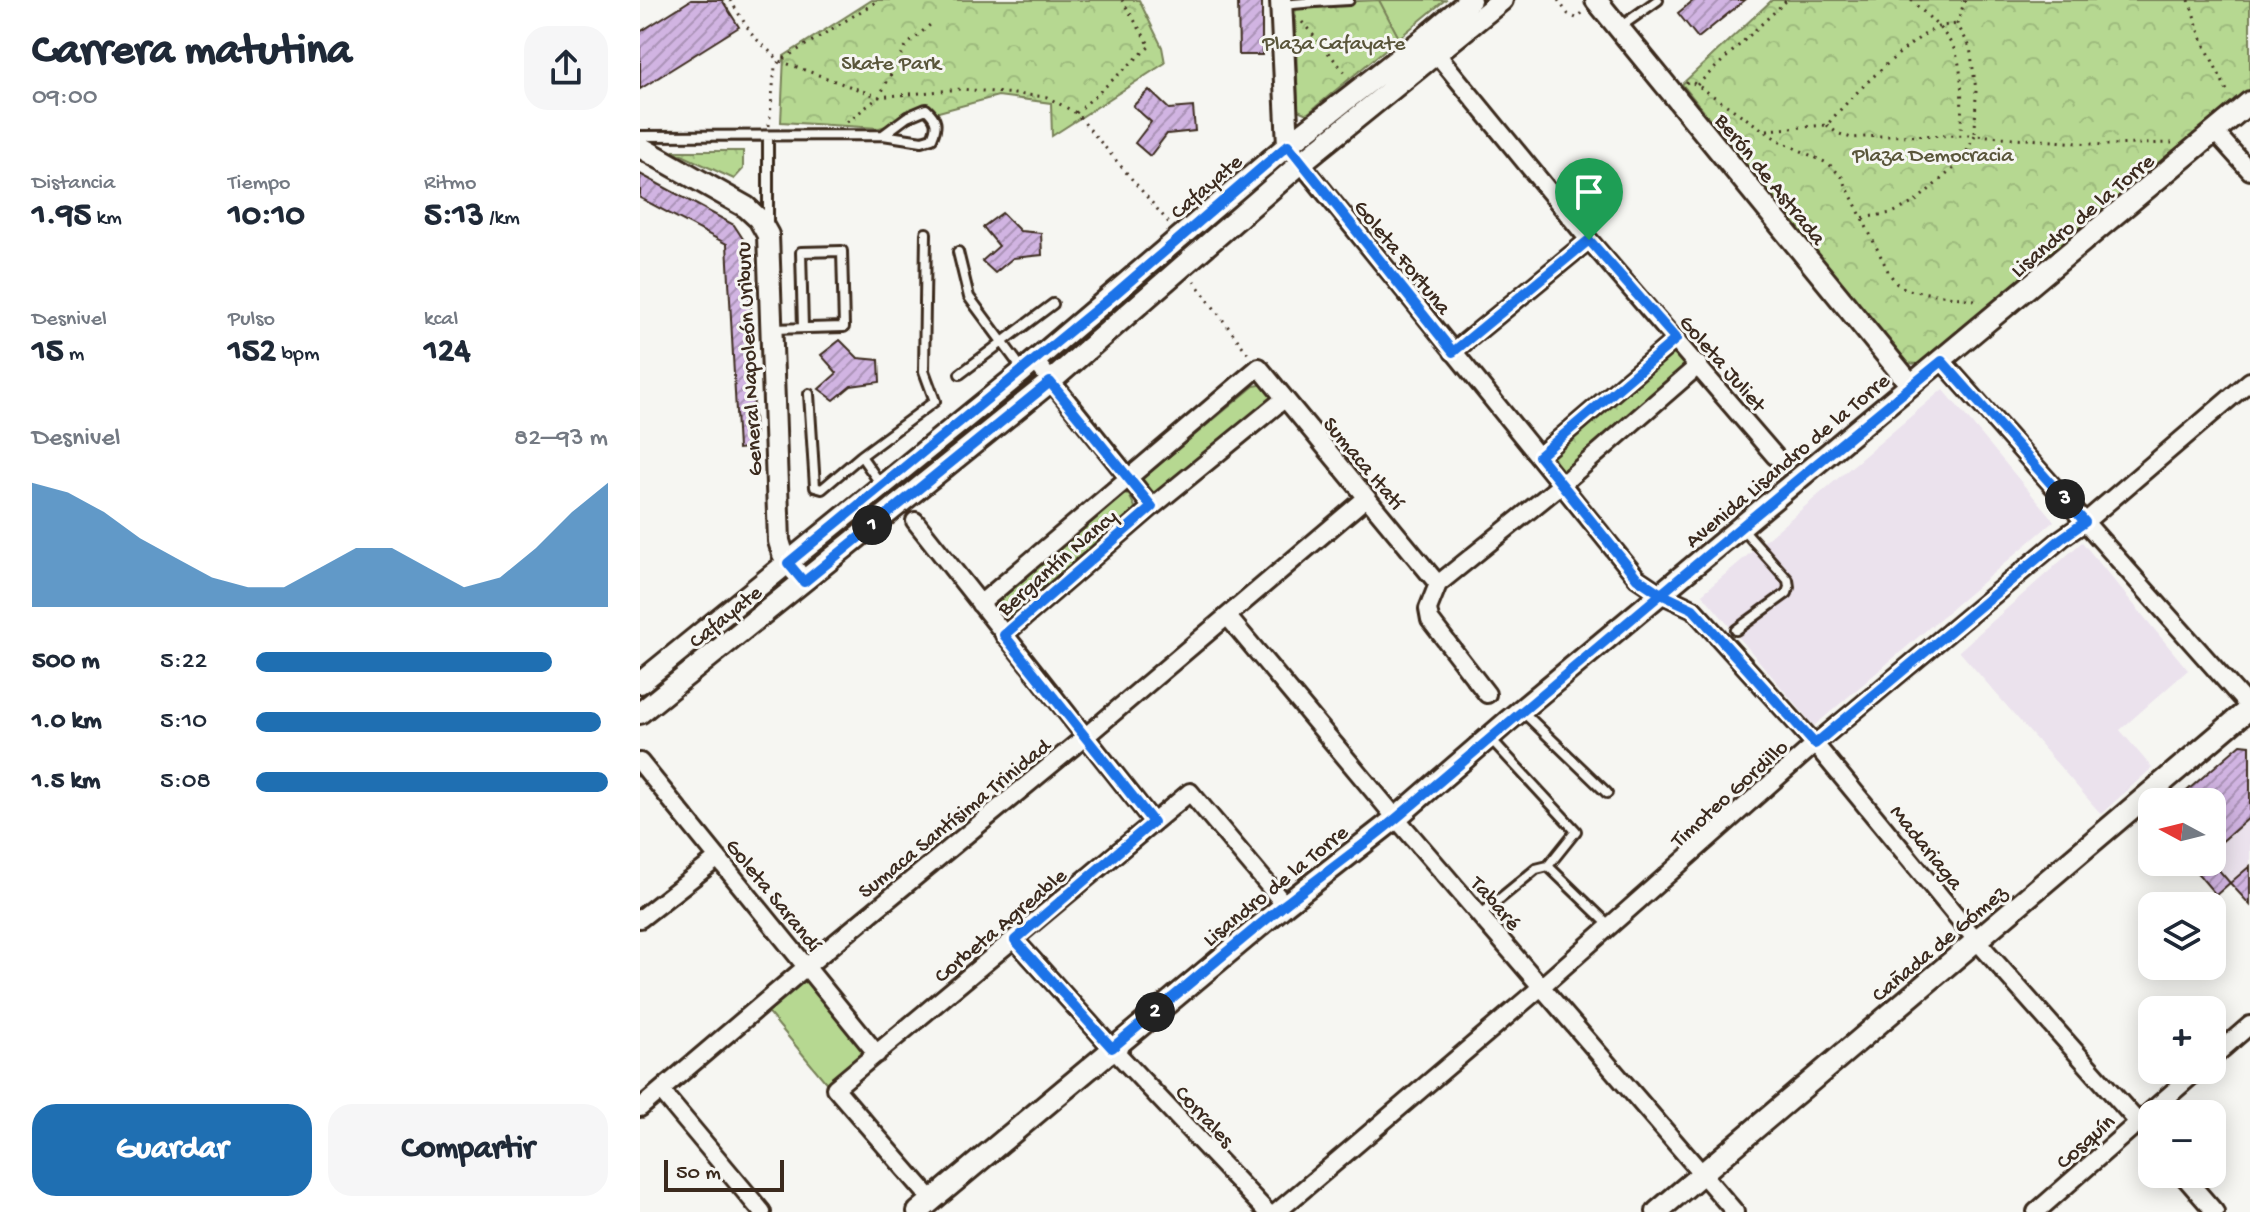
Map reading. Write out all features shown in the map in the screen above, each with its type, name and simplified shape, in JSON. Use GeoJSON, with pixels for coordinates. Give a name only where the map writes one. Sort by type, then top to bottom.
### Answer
{"type":"FeatureCollection","features":[{"type":"Feature","properties":{"kind":"street","name":"Cafayate"},"geometry":{"type":"LineString","coordinates":[[640,713],[1050,382],[1184,267],[1430,45],[1470,0]]}},
{"type":"Feature","properties":{"kind":"street","name":"Cafayate"},"geometry":{"type":"LineString","coordinates":[[640,683],[1029,366],[1288,145],[1359,89],[1502,0]]}},
{"type":"Feature","properties":{"kind":"street","name":"Berón de Astrada"},"geometry":{"type":"LineString","coordinates":[[1597,0],[1911,385]]}},
{"type":"Feature","properties":{"kind":"street"},"geometry":{"type":"LineString","coordinates":[[1281,7],[1288,145],[1301,163]]}},
{"type":"Feature","properties":{"kind":"street","name":"Goleta Juliet"},"geometry":{"type":"LineString","coordinates":[[1430,45],[1589,240],[1775,456]]}},
{"type":"Feature","properties":{"kind":"street","name":"Lisandro de la Torre"},"geometry":{"type":"LineString","coordinates":[[1942,361],[2244,108]]}},
{"type":"Feature","properties":{"kind":"street"},"geometry":{"type":"LineString","coordinates":[[2215,132],[2250,171]]}},
{"type":"Feature","properties":{"kind":"street","name":"General Napoleón Uriburu"},"geometry":{"type":"LineString","coordinates":[[640,147],[740,203],[759,219],[768,235],[779,541],[788,563],[804,582]]}},
{"type":"Feature","properties":{"kind":"street","name":"Goleta Fortuna"},"geometry":{"type":"LineString","coordinates":[[1301,163],[1637,578],[1661,594]]}},
{"type":"Feature","properties":{"kind":"street"},"geometry":{"type":"LineString","coordinates":[[1453,352],[1589,240]]}},
{"type":"Feature","properties":{"kind":"street"},"geometry":{"type":"LineString","coordinates":[[1539,456],[1676,339]]}},
{"type":"Feature","properties":{"kind":"street"},"geometry":{"type":"LineString","coordinates":[[1942,361],[2250,708]]}},
{"type":"Feature","properties":{"kind":"street","name":"Avenida Lisandro de la Torre"},"geometry":{"type":"LineString","coordinates":[[1661,594],[1942,361]]}},
{"type":"Feature","properties":{"kind":"street"},"geometry":{"type":"LineString","coordinates":[[1487,694],[1430,620],[1428,609],[1438,584],[1562,484],[1699,365]]}},
{"type":"Feature","properties":{"kind":"street"},"geometry":{"type":"LineString","coordinates":[[1029,366],[1050,382],[1152,507]]}},
{"type":"Feature","properties":{"kind":"street","name":"Sumaca Itatí"},"geometry":{"type":"LineString","coordinates":[[1259,367],[1438,584]]}},
{"type":"Feature","properties":{"kind":"street","name":"Bergantín Nancy"},"geometry":{"type":"LineString","coordinates":[[980,604],[1259,367]]}},
{"type":"Feature","properties":{"kind":"street","name":"Timoteo Gordillo"},"geometry":{"type":"LineString","coordinates":[[1277,1212],[1541,987],[1815,744],[2085,522],[2250,381]]}},
{"type":"Feature","properties":{"kind":"street","name":"Bergantín Nancy"},"geometry":{"type":"LineString","coordinates":[[1004,635],[1152,507],[1284,399]]}},
{"type":"Feature","properties":{"kind":"street","name":"Sumaca Santísima Trinidad"},"geometry":{"type":"LineString","coordinates":[[640,1108],[1366,498]]}},
{"type":"Feature","properties":{"kind":"street"},"geometry":{"type":"LineString","coordinates":[[915,521],[1153,822]]}},
{"type":"Feature","properties":{"kind":"street","name":"Lisandro de la Torre"},"geometry":{"type":"LineString","coordinates":[[925,1206],[1285,905],[1396,818],[1661,594]]}},
{"type":"Feature","properties":{"kind":"street","name":"Madariaga"},"geometry":{"type":"LineString","coordinates":[[1661,594],[1693,609],[1815,744],[1977,941],[2138,1122]]}},
{"type":"Feature","properties":{"kind":"street","name":"Tabaré"},"geometry":{"type":"LineString","coordinates":[[1228,617],[1396,818],[1735,1212]]}},
{"type":"Feature","properties":{"kind":"street","name":"Cañada de Gómez"},"geometry":{"type":"LineString","coordinates":[[1657,1212],[2250,708]]}},
{"type":"Feature","properties":{"kind":"street","name":"Goleta Sarandí"},"geometry":{"type":"LineString","coordinates":[[640,762],[877,1054]]}},
{"type":"Feature","properties":{"kind":"street","name":"Corbeta Agreable"},"geometry":{"type":"LineString","coordinates":[[925,1206],[835,1088],[1153,822],[1190,792],[1285,905]]}},
{"type":"Feature","properties":{"kind":"street"},"geometry":{"type":"LineString","coordinates":[[640,919],[718,858]]}},
{"type":"Feature","properties":{"kind":"street","name":"Corrales"},"geometry":{"type":"LineString","coordinates":[[1015,940],[1267,1212]]}},
{"type":"Feature","properties":{"kind":"street"},"geometry":{"type":"LineString","coordinates":[[2226,1046],[2250,1025]]}},
{"type":"Feature","properties":{"kind":"street","name":"Cosquín"},"geometry":{"type":"LineString","coordinates":[[2163,1100],[2182,1084]]}},
{"type":"Feature","properties":{"kind":"street"},"geometry":{"type":"LineString","coordinates":[[661,1091],[762,1212]]}},
{"type":"Feature","properties":{"kind":"street","name":"Cosquín"},"geometry":{"type":"LineString","coordinates":[[2036,1212],[2138,1122]]}},
{"type":"Feature","properties":{"kind":"street"},"geometry":{"type":"LineString","coordinates":[[2194,1188],[2215,1212]]}},
{"type":"Feature","properties":{"kind":"lane"},"geometry":{"type":"LineString","coordinates":[[1281,7],[1315,1],[1349,0]]}},
{"type":"Feature","properties":{"kind":"lane"},"geometry":{"type":"LineString","coordinates":[[1619,28],[1658,0]]}},
{"type":"Feature","properties":{"kind":"lane"},"geometry":{"type":"LineString","coordinates":[[640,136],[883,135],[922,141],[932,138],[937,127],[935,116],[926,109],[916,111],[883,135]]}},
{"type":"Feature","properties":{"kind":"lane"},"geometry":{"type":"LineString","coordinates":[[768,137],[768,235]]}},
{"type":"Feature","properties":{"kind":"lane"},"geometry":{"type":"LineString","coordinates":[[809,394],[815,487],[822,489],[935,401],[924,371],[926,233]]}},
{"type":"Feature","properties":{"kind":"lane"},"geometry":{"type":"LineString","coordinates":[[771,329],[844,327],[842,251],[801,252],[803,328]]}},
{"type":"Feature","properties":{"kind":"lane"},"geometry":{"type":"LineString","coordinates":[[958,252],[969,297],[1003,341],[1029,366]]}},
{"type":"Feature","properties":{"kind":"lane"},"geometry":{"type":"LineString","coordinates":[[960,374],[1053,304]]}},
{"type":"Feature","properties":{"kind":"lane"},"geometry":{"type":"LineString","coordinates":[[861,456],[882,486]]}},
{"type":"Feature","properties":{"kind":"lane"},"geometry":{"type":"LineString","coordinates":[[1736,630],[1787,593],[1789,587],[1788,580],[1742,528]]}},
{"type":"Feature","properties":{"kind":"lane"},"geometry":{"type":"LineString","coordinates":[[1522,710],[1607,793]]}},
{"type":"Feature","properties":{"kind":"lane"},"geometry":{"type":"LineString","coordinates":[[1480,915],[1536,869],[1548,866],[1576,831],[1490,737]]}},
{"type":"Feature","properties":{"kind":"lane"},"geometry":{"type":"LineString","coordinates":[[1548,866],[1610,926]]}},
{"type":"Feature","properties":{"kind":"path"},"geometry":{"type":"LineString","coordinates":[[730,0],[753,36],[780,61],[879,97],[961,89],[1047,97],[1076,113],[1149,197],[1180,239]]}},
{"type":"Feature","properties":{"kind":"path"},"geometry":{"type":"LineString","coordinates":[[768,137],[775,67],[879,0]]}},
{"type":"Feature","properties":{"kind":"path"},"geometry":{"type":"LineString","coordinates":[[1076,113],[1150,46],[1122,0]]}},
{"type":"Feature","properties":{"kind":"path"},"geometry":{"type":"LineString","coordinates":[[1558,0],[1568,14],[1576,18],[1597,0]]}},
{"type":"Feature","properties":{"kind":"path"},"geometry":{"type":"LineString","coordinates":[[1697,85],[1787,0]]}},
{"type":"Feature","properties":{"kind":"path"},"geometry":{"type":"LineString","coordinates":[[1911,0],[1939,27],[1955,49],[1961,97],[1961,136]]}},
{"type":"Feature","properties":{"kind":"path"},"geometry":{"type":"LineString","coordinates":[[1861,218],[1892,213],[1915,202],[1962,161],[1975,135],[1976,90],[1970,47],[1957,24],[1965,0]]}},
{"type":"Feature","properties":{"kind":"path"},"geometry":{"type":"LineString","coordinates":[[2189,0],[2201,37],[2244,108]]}},
{"type":"Feature","properties":{"kind":"path"},"geometry":{"type":"LineString","coordinates":[[1281,7],[1296,16],[1359,89]]}},
{"type":"Feature","properties":{"kind":"path"},"geometry":{"type":"LineString","coordinates":[[828,136],[879,97],[906,46],[931,24]]}},
{"type":"Feature","properties":{"kind":"path"},"geometry":{"type":"LineString","coordinates":[[1827,125],[1844,104],[1909,48],[1939,27],[1957,24]]}},
{"type":"Feature","properties":{"kind":"path"},"geometry":{"type":"LineString","coordinates":[[1672,92],[1689,81],[1778,140],[1829,164],[1842,177],[1897,284],[1908,290],[2009,305]]}},
{"type":"Feature","properties":{"kind":"path"},"geometry":{"type":"LineString","coordinates":[[1765,130],[1827,125],[1851,138],[1975,135],[2105,145],[2170,143],[2195,149]]}},
{"type":"Feature","properties":{"kind":"path"},"geometry":{"type":"LineString","coordinates":[[1184,267],[1259,367]]}},
{"type":"Feature","properties":{"kind":"shaded area"},"geometry":{"type":"Polygon","coordinates":[[[1943,389],[2054,521],[1814,726],[1702,594],[1943,389]]]}},
{"type":"Feature","properties":{"kind":"shaded area"},"geometry":{"type":"Polygon","coordinates":[[[2082,542],[2188,670],[2120,730],[2152,768],[2101,814],[1959,651],[2082,542]]]}},
{"type":"Feature","properties":{"kind":"shaded area"},"geometry":{"type":"Polygon","coordinates":[[[2250,817],[2250,905],[2224,876],[2226,838],[2250,817]]]}},
{"type":"Feature","properties":{"kind":"green space","name":"Skate Park"},"geometry":{"type":"Polygon","coordinates":[[[872,0],[1139,0],[1162,47],[1165,63],[1052,136],[1051,103],[998,96],[879,128],[781,122],[784,56],[872,0]]]}},
{"type":"Feature","properties":{"kind":"green space"},"geometry":{"type":"Polygon","coordinates":[[[1377,0],[1445,0],[1399,38],[1377,0]]]}},
{"type":"Feature","properties":{"kind":"green space","name":"Plaza Cafayate"},"geometry":{"type":"Polygon","coordinates":[[[1379,0],[1399,38],[1307,114],[1298,110],[1295,4],[1379,0]]]}},
{"type":"Feature","properties":{"kind":"green space","name":"Plaza Democracia"},"geometry":{"type":"Polygon","coordinates":[[[1772,0],[2250,0],[2250,93],[1919,364],[1905,363],[1682,84],[1772,0]]]}},
{"type":"Feature","properties":{"kind":"green space"},"geometry":{"type":"Polygon","coordinates":[[[673,151],[743,151],[743,169],[734,179],[673,151]]]}},
{"type":"Feature","properties":{"kind":"green space"},"geometry":{"type":"Polygon","coordinates":[[[1676,339],[1699,365],[1562,484],[1539,456],[1676,339]]]}},
{"type":"Feature","properties":{"kind":"green space"},"geometry":{"type":"Polygon","coordinates":[[[1267,385],[1274,397],[1271,402],[1156,492],[1149,493],[1142,485],[1142,479],[1254,386],[1267,385]]]}},
{"type":"Feature","properties":{"kind":"green space"},"geometry":{"type":"Polygon","coordinates":[[[1121,494],[1129,495],[1135,507],[1132,515],[1012,617],[1001,615],[996,608],[1001,596],[1121,494]]]}},
{"type":"Feature","properties":{"kind":"green space"},"geometry":{"type":"Polygon","coordinates":[[[803,977],[865,1051],[829,1086],[766,1010],[803,977]]]}},
{"type":"Feature","properties":{"kind":"building"},"geometry":{"type":"Polygon","coordinates":[[[691,0],[722,0],[739,27],[640,89],[640,32],[691,0]]]}},
{"type":"Feature","properties":{"kind":"building"},"geometry":{"type":"Polygon","coordinates":[[[1238,0],[1262,0],[1262,55],[1239,55],[1238,0]]]}},
{"type":"Feature","properties":{"kind":"building"},"geometry":{"type":"Polygon","coordinates":[[[1694,0],[1745,0],[1698,38],[1678,13],[1694,0]]]}},
{"type":"Feature","properties":{"kind":"building"},"geometry":{"type":"Polygon","coordinates":[[[1149,90],[1169,109],[1193,107],[1195,131],[1167,134],[1150,156],[1135,143],[1151,122],[1133,106],[1149,90]]]}},
{"type":"Feature","properties":{"kind":"building"},"geometry":{"type":"Polygon","coordinates":[[[640,174],[734,225],[749,248],[755,447],[738,449],[727,244],[640,198],[640,174]]]}},
{"type":"Feature","properties":{"kind":"building"},"geometry":{"type":"Polygon","coordinates":[[[1002,213],[1020,231],[1041,233],[1042,255],[1013,258],[995,273],[982,261],[999,246],[983,227],[1002,213]]]}},
{"type":"Feature","properties":{"kind":"building"},"geometry":{"type":"Polygon","coordinates":[[[840,340],[858,358],[879,360],[880,382],[851,386],[834,400],[819,389],[837,373],[821,355],[840,340]]]}},
{"type":"Feature","properties":{"kind":"building"},"geometry":{"type":"Polygon","coordinates":[[[2241,744],[2250,745],[2250,817],[2226,838],[2226,788],[2190,788],[2241,744]]]}},
{"type":"Feature","properties":{"kind":"building"},"geometry":{"type":"Polygon","coordinates":[[[2250,866],[2250,905],[2230,883],[2250,866]]]}},
{"type":"Feature","properties":{"kind":"building"},"geometry":{"type":"Polygon","coordinates":[[[2200,876],[2224,876],[2230,883],[2220,892],[2213,892],[2200,876]]]}},
{"type":"Feature","properties":{"kind":"route"},"geometry":{"type":"LineString","coordinates":[[1589,240],[1453,352],[1288,145],[1023,371],[788,563],[804,582],[1050,382],[1152,507],[1004,635],[1153,822],[1015,940],[1112,1048],[1396,818],[1508,721],[1661,594],[1797,483],[1942,361],[2085,522],[1815,744],[1693,609],[1661,594],[1637,578],[1539,456],[1676,339],[1589,240]]}}]}
